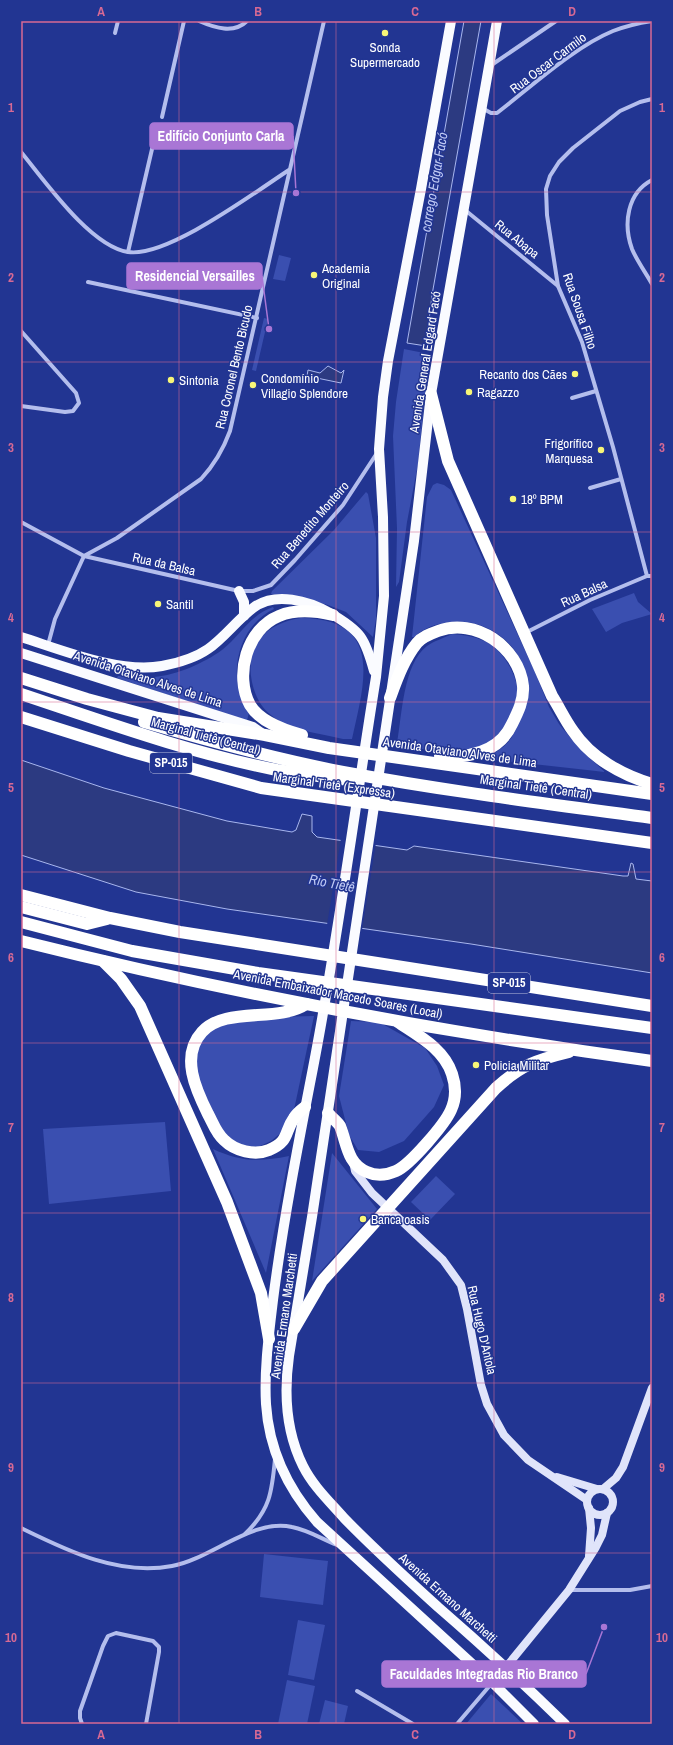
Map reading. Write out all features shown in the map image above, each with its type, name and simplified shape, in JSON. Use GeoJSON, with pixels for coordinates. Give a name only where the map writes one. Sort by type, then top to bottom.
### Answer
{"type":"FeatureCollection","features":[{"type":"Feature","properties":{"kind":"highway"},"geometry":{"type":"LineString","coordinates":[[432,394],[448,461],[552,696],[574,732],[594,754],[616,770],[652,784]]}},
{"type":"Feature","properties":{"kind":"highway"},"geometry":{"type":"LineString","coordinates":[[329,748],[320,741],[289,732],[262,717],[251,705],[243,676],[249,645],[267,624],[278,616],[298,612],[320,612],[333,615]]}},
{"type":"Feature","properties":{"kind":"highway"},"geometry":{"type":"LineString","coordinates":[[389,703],[400,671],[417,643],[427,635],[440,630],[462,627],[482,632],[494,639],[516,664],[523,685],[523,696],[510,731],[489,750],[461,757],[437,755],[426,761]]}},
{"type":"Feature","properties":{"kind":"highway","name":"Avenida Otaviano Alves de Lima"},"geometry":{"type":"LineString","coordinates":[[21,678],[88,699],[158,718],[265,735],[329,748],[652,794]]}},
{"type":"Feature","properties":{"kind":"highway","name":"Marginal Tietê (Central)"},"geometry":{"type":"LineString","coordinates":[[21,694],[178,745],[277,770],[388,785],[416,784],[652,818]]}},
{"type":"Feature","properties":{"kind":"highway"},"geometry":{"type":"LineString","coordinates":[[88,699],[108,712],[220,744],[343,772],[416,784]]}},
{"type":"Feature","properties":{"kind":"highway","name":"Marginal Tietê (Expressa)"},"geometry":{"type":"LineString","coordinates":[[21,717],[129,751],[261,788],[652,843]]}},
{"type":"Feature","properties":{"kind":"highway","name":"SP-015"},"geometry":{"type":"LineString","coordinates":[[21,895],[110,918],[172,931],[652,1006]]}},
{"type":"Feature","properties":{"kind":"highway"},"geometry":{"type":"LineString","coordinates":[[21,908],[87,924],[110,918]]}},
{"type":"Feature","properties":{"kind":"highway"},"geometry":{"type":"LineString","coordinates":[[21,922],[42,929],[132,952],[309,981],[652,1028]]}},
{"type":"Feature","properties":{"kind":"highway"},"geometry":{"type":"LineString","coordinates":[[21,926],[42,929]]}},
{"type":"Feature","properties":{"kind":"highway","name":"Avenida Embaixador Macedo Soares (Local)"},"geometry":{"type":"LineString","coordinates":[[21,941],[103,961],[306,1004],[574,1050],[652,1061]]}},
{"type":"Feature","properties":{"kind":"highway"},"geometry":{"type":"LineString","coordinates":[[103,961],[121,979],[140,1006],[227,1202],[261,1293],[269,1339]]}},
{"type":"Feature","properties":{"kind":"highway"},"geometry":{"type":"LineString","coordinates":[[305,1107],[294,1118],[288,1134],[278,1145],[268,1151],[255,1153],[241,1151],[224,1140],[216,1130],[192,1078],[192,1063],[196,1040],[210,1025],[232,1018],[294,1010],[306,1004]]}},
{"type":"Feature","properties":{"kind":"highway"},"geometry":{"type":"LineString","coordinates":[[328,1114],[340,1125],[342,1137],[353,1162],[366,1172],[378,1175],[398,1171],[423,1148],[447,1117],[454,1101],[455,1091],[452,1074],[443,1056],[423,1039],[394,1020]]}},
{"type":"Feature","properties":{"kind":"highway"},"geometry":{"type":"LineString","coordinates":[[294,1329],[322,1281],[482,1102],[509,1076],[525,1066],[538,1060],[574,1050]]}},
{"type":"Feature","properties":{"kind":"main road"},"geometry":{"type":"LineString","coordinates":[[376,677],[384,596],[384,517],[379,449],[383,397],[388,361],[422,189],[451,21]]}},
{"type":"Feature","properties":{"kind":"main road","name":"Avenida General Edgard Facó"},"geometry":{"type":"LineString","coordinates":[[339,1042],[414,541],[432,394],[496,21]]}},
{"type":"Feature","properties":{"kind":"main road"},"geometry":{"type":"LineString","coordinates":[[239,591],[244,602],[244,616]]}},
{"type":"Feature","properties":{"kind":"main road","name":"Avenida Otaviano Alves de Lima"},"geometry":{"type":"LineString","coordinates":[[21,637],[116,665],[132,668],[160,666],[188,658],[208,649],[260,603],[269,600],[284,599],[319,607],[333,615],[359,634],[366,644],[376,677]]}},
{"type":"Feature","properties":{"kind":"main road"},"geometry":{"type":"LineString","coordinates":[[25,654],[28,646],[33,640]]}},
{"type":"Feature","properties":{"kind":"main road","name":"Avenida Otaviano Alves de Lima"},"geometry":{"type":"LineString","coordinates":[[25,654],[253,727],[265,735]]}},
{"type":"Feature","properties":{"kind":"main road","name":"Avenida Ermano Marchetti"},"geometry":{"type":"LineString","coordinates":[[376,677],[318,1039],[289,1190],[269,1339],[266,1405],[275,1452],[290,1487],[302,1505],[317,1522],[492,1683],[534,1724]]}},
{"type":"Feature","properties":{"kind":"main road","name":"Avenida Ermano Marchetti"},"geometry":{"type":"LineString","coordinates":[[339,1042],[286,1376],[288,1414],[294,1442],[303,1466],[319,1491],[374,1549],[506,1667],[565,1724]]}},
{"type":"Feature","properties":{"kind":"street"},"geometry":{"type":"LineString","coordinates":[[116,33],[118,21]]}},
{"type":"Feature","properties":{"kind":"street"},"geometry":{"type":"LineString","coordinates":[[162,117],[184,21]]}},
{"type":"Feature","properties":{"kind":"street"},"geometry":{"type":"LineString","coordinates":[[199,21],[226,29],[237,28],[248,21]]}},
{"type":"Feature","properties":{"kind":"street","name":"Rua Coronel Bento Bicudo"},"geometry":{"type":"LineString","coordinates":[[84,556],[118,538],[201,479],[212,467],[222,452],[230,431],[324,21]]}},
{"type":"Feature","properties":{"kind":"street"},"geometry":{"type":"LineString","coordinates":[[489,66],[556,21]]}},
{"type":"Feature","properties":{"kind":"street","name":"Rua Oscar Carmilo"},"geometry":{"type":"LineString","coordinates":[[481,108],[491,113],[498,113],[592,42],[614,31],[634,24],[652,21]]}},
{"type":"Feature","properties":{"kind":"street","name":"Rua Sousa Filho"},"geometry":{"type":"LineString","coordinates":[[650,576],[582,342],[558,286],[547,215],[546,189],[550,176],[559,162],[573,148],[620,111],[640,102],[652,99]]}},
{"type":"Feature","properties":{"kind":"street"},"geometry":{"type":"LineString","coordinates":[[128,252],[156,132]]}},
{"type":"Feature","properties":{"kind":"street"},"geometry":{"type":"LineString","coordinates":[[21,152],[59,198],[89,230],[107,243],[128,252],[154,248],[174,240],[212,220],[289,170]]}},
{"type":"Feature","properties":{"kind":"street"},"geometry":{"type":"LineString","coordinates":[[652,180],[644,185],[632,199],[627,222],[632,249],[652,284]]}},
{"type":"Feature","properties":{"kind":"street","name":"Rua Abapa"},"geometry":{"type":"LineString","coordinates":[[464,208],[558,286]]}},
{"type":"Feature","properties":{"kind":"street"},"geometry":{"type":"LineString","coordinates":[[88,282],[256,318]]}},
{"type":"Feature","properties":{"kind":"street"},"geometry":{"type":"LineString","coordinates":[[21,331],[76,393],[79,403],[73,411],[65,412],[21,406]]}},
{"type":"Feature","properties":{"kind":"street"},"geometry":{"type":"LineString","coordinates":[[572,398],[596,391]]}},
{"type":"Feature","properties":{"kind":"street","name":"Rua Benedito Monteiro"},"geometry":{"type":"LineString","coordinates":[[239,591],[253,591],[270,585],[295,560],[343,505],[379,449]]}},
{"type":"Feature","properties":{"kind":"street"},"geometry":{"type":"LineString","coordinates":[[590,488],[621,479]]}},
{"type":"Feature","properties":{"kind":"street","name":"Rua da Balsa"},"geometry":{"type":"LineString","coordinates":[[21,522],[84,556],[239,591]]}},
{"type":"Feature","properties":{"kind":"street"},"geometry":{"type":"LineString","coordinates":[[48,645],[55,620],[84,556]]}},
{"type":"Feature","properties":{"kind":"street","name":"Rua Balsa"},"geometry":{"type":"LineString","coordinates":[[525,633],[590,600],[650,576]]}},
{"type":"Feature","properties":{"kind":"street","name":"Rua Hugo D'Antola"},"geometry":{"type":"LineString","coordinates":[[353,1162],[354,1171],[372,1193],[443,1260],[460,1285],[467,1309],[481,1385],[487,1404],[508,1440],[528,1460],[588,1504]]}},
{"type":"Feature","properties":{"kind":"street"},"geometry":{"type":"LineString","coordinates":[[588,1561],[591,1528],[588,1504],[590,1493],[600,1489],[616,1478],[622,1467],[652,1388]]}},
{"type":"Feature","properties":{"kind":"street"},"geometry":{"type":"LineString","coordinates":[[243,1535],[257,1522],[268,1502],[272,1491],[275,1452]]}},
{"type":"Feature","properties":{"kind":"street","name":"Rua Hugo D'Antola"},"geometry":{"type":"LineString","coordinates":[[545,1473],[600,1489]]}},
{"type":"Feature","properties":{"kind":"street"},"geometry":{"type":"LineString","coordinates":[[457,1724],[569,1590],[588,1561],[602,1535],[607,1513],[613,1506],[613,1498],[607,1491],[600,1489]]}},
{"type":"Feature","properties":{"kind":"street"},"geometry":{"type":"LineString","coordinates":[[588,1504],[599,1515],[607,1513]]}},
{"type":"Feature","properties":{"kind":"street"},"geometry":{"type":"LineString","coordinates":[[21,1528],[68,1550],[96,1560],[142,1568],[172,1566],[194,1560],[243,1535],[267,1527],[291,1526],[349,1550]]}},
{"type":"Feature","properties":{"kind":"street"},"geometry":{"type":"LineString","coordinates":[[569,1590],[630,1590],[652,1586]]}},
{"type":"Feature","properties":{"kind":"street"},"geometry":{"type":"LineString","coordinates":[[82,1724],[80,1711],[103,1646],[108,1636],[116,1633],[153,1641],[158,1647],[159,1652],[146,1724]]}},
{"type":"Feature","properties":{"kind":"street"},"geometry":{"type":"LineString","coordinates":[[357,1691],[413,1724]]}},
{"type":"Feature","properties":{"kind":"shaded area"},"geometry":{"type":"Polygon","coordinates":[[[279,255],[291,258],[285,281],[273,279],[279,255]]]}},
{"type":"Feature","properties":{"kind":"shaded area"},"geometry":{"type":"Polygon","coordinates":[[[264,318],[268,319],[256,371],[252,370],[264,318]]]}},
{"type":"Feature","properties":{"kind":"shaded area"},"geometry":{"type":"Polygon","coordinates":[[[404,349],[429,354],[418,464],[407,522],[399,582],[396,587],[397,528],[393,436],[396,402],[404,349]]]}},
{"type":"Feature","properties":{"kind":"shaded area"},"geometry":{"type":"Polygon","coordinates":[[[437,483],[444,485],[451,490],[535,672],[549,707],[559,724],[569,736],[584,753],[605,772],[488,759],[488,756],[497,752],[509,741],[514,734],[520,719],[525,679],[523,666],[517,654],[500,635],[488,628],[476,624],[450,622],[435,625],[412,637],[427,497],[433,485],[437,483]]]}},
{"type":"Feature","properties":{"kind":"shaded area"},"geometry":{"type":"Polygon","coordinates":[[[366,492],[368,494],[376,538],[376,619],[373,637],[346,612],[328,605],[294,596],[271,594],[272,591],[334,530],[366,492]]]}},
{"type":"Feature","properties":{"kind":"shaded area"},"geometry":{"type":"Polygon","coordinates":[[[634,593],[638,602],[652,614],[622,623],[606,632],[592,609],[634,593]]]}},
{"type":"Feature","properties":{"kind":"shaded area"},"geometry":{"type":"Polygon","coordinates":[[[273,607],[274,609],[261,617],[251,628],[243,641],[239,655],[237,670],[238,685],[242,699],[249,712],[247,721],[117,678],[118,676],[163,676],[199,664],[222,650],[252,620],[273,607]]]}},
{"type":"Feature","properties":{"kind":"shaded area"},"geometry":{"type":"Polygon","coordinates":[[[301,618],[328,621],[346,630],[357,642],[362,658],[363,677],[361,697],[352,739],[343,739],[315,733],[287,725],[271,715],[258,700],[254,690],[250,669],[254,649],[263,635],[272,628],[289,620],[301,618]]]}},
{"type":"Feature","properties":{"kind":"shaded area"},"geometry":{"type":"Polygon","coordinates":[[[452,634],[472,637],[486,642],[501,653],[505,659],[513,673],[518,693],[507,721],[492,740],[478,748],[461,753],[443,752],[397,743],[402,705],[408,677],[413,665],[419,654],[427,646],[452,634]]]}},
{"type":"Feature","properties":{"kind":"shaded area"},"geometry":{"type":"Polygon","coordinates":[[[314,1016],[295,1105],[290,1120],[282,1132],[271,1141],[258,1147],[242,1145],[228,1138],[219,1124],[194,1072],[195,1053],[209,1029],[239,1018],[314,1016]]]}},
{"type":"Feature","properties":{"kind":"shaded area"},"geometry":{"type":"Polygon","coordinates":[[[351,1021],[379,1022],[425,1048],[437,1066],[444,1085],[434,1107],[404,1141],[379,1152],[358,1150],[349,1135],[339,1096],[351,1021]]]}},
{"type":"Feature","properties":{"kind":"shaded area"},"geometry":{"type":"Polygon","coordinates":[[[165,1122],[171,1191],[49,1204],[43,1129],[165,1122]]]}},
{"type":"Feature","properties":{"kind":"shaded area"},"geometry":{"type":"Polygon","coordinates":[[[213,1149],[241,1159],[250,1160],[289,1156],[266,1273],[213,1149]]]}},
{"type":"Feature","properties":{"kind":"shaded area"},"geometry":{"type":"Polygon","coordinates":[[[332,1153],[377,1209],[312,1281],[332,1153]]]}},
{"type":"Feature","properties":{"kind":"shaded area"},"geometry":{"type":"Polygon","coordinates":[[[436,1176],[455,1194],[430,1220],[411,1202],[436,1176]]]}},
{"type":"Feature","properties":{"kind":"shaded area"},"geometry":{"type":"Polygon","coordinates":[[[264,1554],[328,1561],[323,1605],[260,1597],[264,1554]]]}},
{"type":"Feature","properties":{"kind":"shaded area"},"geometry":{"type":"Polygon","coordinates":[[[298,1620],[325,1625],[314,1680],[288,1675],[298,1620]]]}},
{"type":"Feature","properties":{"kind":"shaded area"},"geometry":{"type":"Polygon","coordinates":[[[287,1680],[315,1686],[307,1724],[278,1724],[287,1680]]]}},
{"type":"Feature","properties":{"kind":"shaded area"},"geometry":{"type":"Polygon","coordinates":[[[491,1694],[523,1724],[466,1724],[491,1694]]]}},
{"type":"Feature","properties":{"kind":"shaded area"},"geometry":{"type":"Polygon","coordinates":[[[325,1700],[348,1706],[344,1724],[319,1724],[325,1700]]]}},
{"type":"Feature","properties":{"kind":"water"},"geometry":{"type":"Polygon","coordinates":[[[464,21],[481,21],[432,295],[426,346],[407,343],[464,21]]]}},
{"type":"Feature","properties":{"kind":"water"},"geometry":{"type":"Polygon","coordinates":[[[328,366],[341,373],[344,370],[341,383],[307,376],[308,370],[320,373],[328,366]]]}},
{"type":"Feature","properties":{"kind":"water","name":"Rio Tietê"},"geometry":{"type":"Polygon","coordinates":[[[21,760],[104,788],[227,821],[292,832],[296,830],[302,814],[312,816],[312,832],[317,837],[407,850],[414,846],[623,876],[628,876],[631,863],[633,864],[636,879],[652,881],[652,973],[471,944],[227,909],[136,892],[21,855],[21,760]]]}},
{"type":"Feature","properties":{"kind":"pier"},"geometry":{"type":"Polygon","coordinates":[[[341,838],[376,843],[362,930],[327,925],[341,838]]]}},
{"type":"Feature","properties":{"kind":"place","name":"Sonda Supermercado"},"geometry":{"type":"Point","coordinates":[385,33]}},
{"type":"Feature","properties":{"kind":"place","name":"Edifício Conjunto Carla"},"geometry":{"type":"Point","coordinates":[296,193]}},
{"type":"Feature","properties":{"kind":"place","name":"Academia Original"},"geometry":{"type":"Point","coordinates":[314,275]}},
{"type":"Feature","properties":{"kind":"place","name":"Residencial Versailles"},"geometry":{"type":"Point","coordinates":[269,329]}},
{"type":"Feature","properties":{"kind":"place","name":"Recanto dos Cães"},"geometry":{"type":"Point","coordinates":[575,374]}},
{"type":"Feature","properties":{"kind":"place","name":"Sintonia"},"geometry":{"type":"Point","coordinates":[171,380]}},
{"type":"Feature","properties":{"kind":"place","name":"Condomínio Villagio Splendore"},"geometry":{"type":"Point","coordinates":[253,385]}},
{"type":"Feature","properties":{"kind":"place","name":"Ragazzo"},"geometry":{"type":"Point","coordinates":[469,392]}},
{"type":"Feature","properties":{"kind":"place","name":"Frigorífico Marquesa"},"geometry":{"type":"Point","coordinates":[601,450]}},
{"type":"Feature","properties":{"kind":"place","name":"18º BPM"},"geometry":{"type":"Point","coordinates":[513,499]}},
{"type":"Feature","properties":{"kind":"place","name":"Santil"},"geometry":{"type":"Point","coordinates":[158,604]}},
{"type":"Feature","properties":{"kind":"place","name":"Policia Militar"},"geometry":{"type":"Point","coordinates":[476,1065]}},
{"type":"Feature","properties":{"kind":"place","name":"Banca oasis"},"geometry":{"type":"Point","coordinates":[363,1219]}},
{"type":"Feature","properties":{"kind":"place","name":"Faculdades Integradas Rio Branco"},"geometry":{"type":"Point","coordinates":[604,1627]}},
{"type":"Feature","properties":{"kind":"water label","name":"corrego Edgar Facó"},"geometry":{"type":"Point","coordinates":[434,182]}}]}
